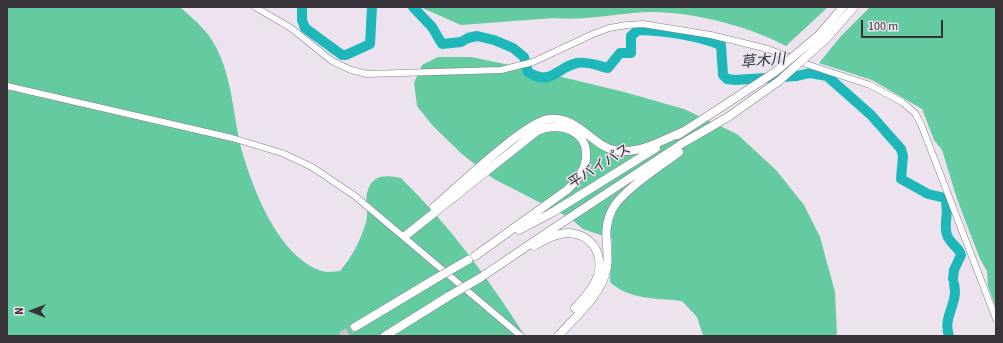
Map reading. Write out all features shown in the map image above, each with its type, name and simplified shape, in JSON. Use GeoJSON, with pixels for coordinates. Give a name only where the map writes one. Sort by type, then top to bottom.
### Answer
{"type":"FeatureCollection","features":[{"type":"Feature","properties":{"kind":"highway","name":"平バイパス"},"geometry":{"type":"LineString","coordinates":[[355,327],[471,258],[553,212],[601,180],[682,132],[775,72],[822,37],[843,7]]}},
{"type":"Feature","properties":{"kind":"highway","name":"平バイパス"},"geometry":{"type":"LineString","coordinates":[[384,336],[480,278],[779,81],[854,7]]}},
{"type":"Feature","properties":{"kind":"highway"},"geometry":{"type":"LineString","coordinates":[[558,336],[604,281],[607,266],[605,243],[607,225],[612,210],[617,203],[638,184],[725,118]]}},
{"type":"Feature","properties":{"kind":"highway"},"geometry":{"type":"LineString","coordinates":[[405,236],[420,219],[526,128],[536,123],[548,119],[563,119],[574,123],[610,149],[621,151],[635,150],[650,146],[682,132]]}},
{"type":"Feature","properties":{"kind":"highway"},"geometry":{"type":"LineString","coordinates":[[405,236],[537,131],[547,126],[558,126],[568,128],[577,133],[586,150],[586,160],[578,179],[567,190],[471,258]]}},
{"type":"Feature","properties":{"kind":"highway"},"geometry":{"type":"LineString","coordinates":[[502,263],[552,237],[567,233],[577,234],[595,245],[600,257],[600,262],[595,284],[551,336]]}},
{"type":"Feature","properties":{"kind":"street"},"geometry":{"type":"LineString","coordinates":[[255,7],[291,28],[332,62],[361,73],[486,72],[521,66],[609,28],[643,24],[711,35],[768,49],[885,91],[915,113],[921,124],[996,319]]}},
{"type":"Feature","properties":{"kind":"street"},"geometry":{"type":"LineString","coordinates":[[7,86],[225,136],[282,153],[312,167],[356,196],[405,236],[521,336]]}},
{"type":"Feature","properties":{"kind":"green space"},"geometry":{"type":"Polygon","coordinates":[[[7,7],[180,7],[209,35],[217,49],[229,83],[241,146],[255,190],[272,224],[282,240],[294,253],[307,264],[324,272],[340,271],[359,242],[364,229],[367,219],[367,193],[372,182],[385,176],[401,178],[436,214],[468,253],[525,336],[7,336],[7,7]]]}},
{"type":"Feature","properties":{"kind":"green space"},"geometry":{"type":"Polygon","coordinates":[[[420,7],[828,7],[786,46],[755,32],[737,26],[700,17],[664,12],[648,12],[590,18],[554,18],[461,25],[420,7]]]}},
{"type":"Feature","properties":{"kind":"green space"},"geometry":{"type":"Polygon","coordinates":[[[870,7],[996,7],[996,308],[988,286],[987,271],[980,259],[957,199],[942,150],[934,140],[922,109],[872,80],[819,63],[841,36],[870,7]]]}},
{"type":"Feature","properties":{"kind":"green space"},"geometry":{"type":"Polygon","coordinates":[[[438,57],[471,57],[529,69],[624,92],[684,109],[737,134],[776,170],[804,205],[820,237],[835,292],[837,336],[703,336],[697,317],[682,301],[644,297],[618,288],[610,282],[612,239],[583,229],[570,218],[494,179],[463,155],[433,126],[417,106],[414,83],[422,65],[438,57]]]}},
{"type":"Feature","properties":{"kind":"waterway","name":"草木川"},"geometry":{"type":"LineString","coordinates":[[302,7],[302,20],[305,28],[342,55],[346,55],[370,44],[372,7]]}},
{"type":"Feature","properties":{"kind":"waterway","name":"草木川"},"geometry":{"type":"LineString","coordinates":[[413,7],[432,27],[442,44],[461,42],[468,38],[477,36],[494,40],[513,48],[524,57],[528,72],[536,76],[548,77],[570,65],[577,63],[589,63],[608,68],[620,53],[631,53],[631,36],[638,30],[680,34],[721,45],[723,75],[727,79],[735,80],[797,76],[810,73],[827,76],[871,115],[901,149],[903,156],[901,179],[928,194],[945,198],[947,208],[947,235],[961,255],[954,270],[953,279]]}},
{"type":"Feature","properties":{"kind":"waterway","name":"草木川"},"geometry":{"type":"LineString","coordinates":[[949,336],[947,329],[954,298],[954,284]]}},
{"type":"Feature","properties":{"kind":"tunnel"},"geometry":{"type":"LineString","coordinates":[[341,336],[355,327]]}}]}
